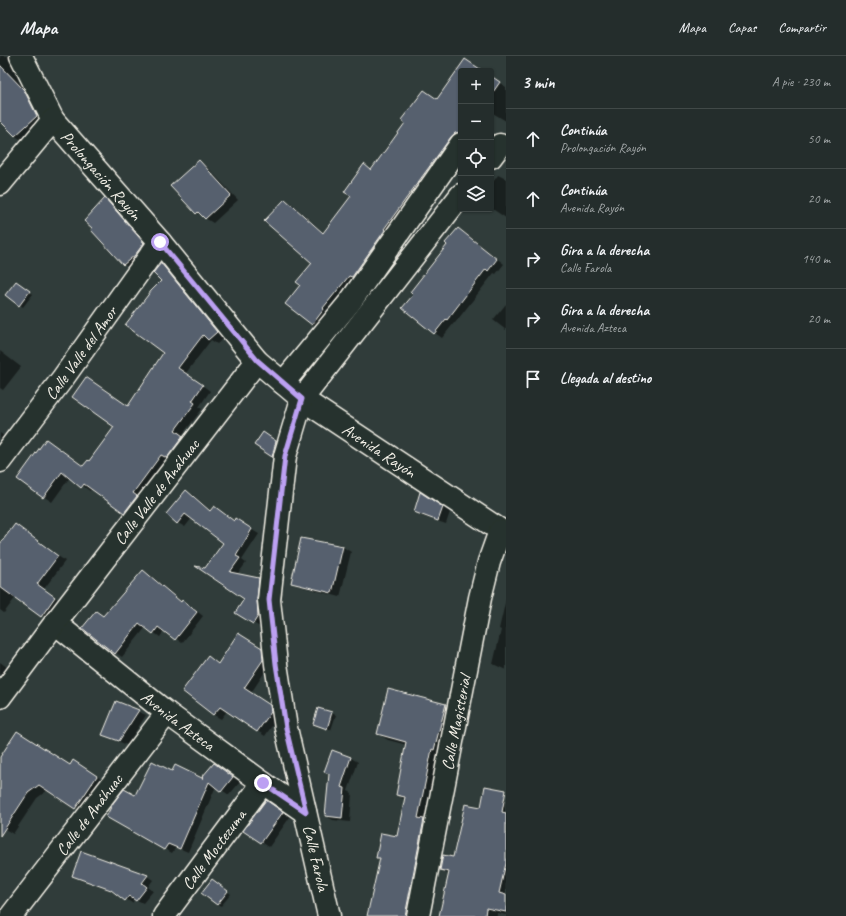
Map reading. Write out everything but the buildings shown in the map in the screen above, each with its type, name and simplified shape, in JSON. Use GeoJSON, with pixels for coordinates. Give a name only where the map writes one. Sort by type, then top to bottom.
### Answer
{"type":"FeatureCollection","features":[{"type":"Feature","properties":{"kind":"street","name":"Prolongación Rayón"},"geometry":{"type":"LineString","coordinates":[[21,56],[53,120],[160,242],[257,360]]}},
{"type":"Feature","properties":{"kind":"street"},"geometry":{"type":"LineString","coordinates":[[0,183],[53,120]]}},
{"type":"Feature","properties":{"kind":"street"},"geometry":{"type":"LineString","coordinates":[[302,399],[458,149]]}},
{"type":"Feature","properties":{"kind":"street"},"geometry":{"type":"LineString","coordinates":[[283,383],[358,309],[458,198]]}},
{"type":"Feature","properties":{"kind":"street","name":"Calle Valle del Amor"},"geometry":{"type":"LineString","coordinates":[[0,461],[63,378],[160,242]]}},
{"type":"Feature","properties":{"kind":"street","name":"Avenida Rayón"},"geometry":{"type":"LineString","coordinates":[[257,360],[302,399],[503,532]]}},
{"type":"Feature","properties":{"kind":"street","name":"Calle Valle de Anáhuac"},"geometry":{"type":"LineString","coordinates":[[0,697],[257,360]]}},
{"type":"Feature","properties":{"kind":"street","name":"Calle Farola"},"geometry":{"type":"LineString","coordinates":[[302,399],[285,456],[269,600],[276,664],[286,728],[329,916]]}},
{"type":"Feature","properties":{"kind":"street","name":"Calle Magisterial"},"geometry":{"type":"LineString","coordinates":[[418,916],[480,598],[489,562],[503,532]]}},
{"type":"Feature","properties":{"kind":"street","name":"Avenida Azteca"},"geometry":{"type":"LineString","coordinates":[[55,623],[167,713],[263,783],[306,812]]}},
{"type":"Feature","properties":{"kind":"street","name":"Calle de Anáhuac"},"geometry":{"type":"LineString","coordinates":[[11,916],[167,713]]}},
{"type":"Feature","properties":{"kind":"street","name":"Calle Moctezuma"},"geometry":{"type":"LineString","coordinates":[[164,916],[263,783]]}},
{"type":"Feature","properties":{"kind":"route"},"geometry":{"type":"LineString","coordinates":[[160,242],[257,360],[302,399],[285,456],[278,508],[269,600],[276,664],[286,728],[306,812],[263,783]]}}]}
